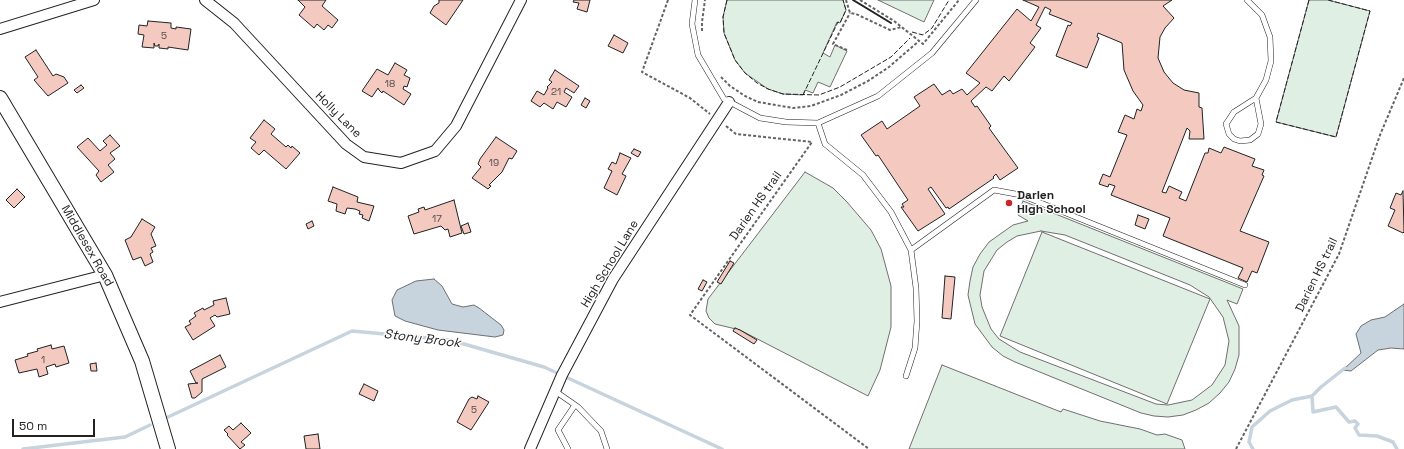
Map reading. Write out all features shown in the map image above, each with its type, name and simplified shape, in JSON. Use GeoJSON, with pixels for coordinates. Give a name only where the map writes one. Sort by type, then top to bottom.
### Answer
{"type":"FeatureCollection","features":[{"type":"Feature","properties":{"kind":"main road","name":"Middlesex Road"},"geometry":{"type":"LineString","coordinates":[[0,98],[105,275],[142,361],[168,449]]}},
{"type":"Feature","properties":{"kind":"street"},"geometry":{"type":"LineString","coordinates":[[0,29],[94,0]]}},
{"type":"Feature","properties":{"kind":"street","name":"Holly Lane"},"geometry":{"type":"LineString","coordinates":[[205,0],[234,23],[346,144],[364,157],[401,162],[435,151],[456,126],[521,0]]}},
{"type":"Feature","properties":{"kind":"street","name":"High School Lane"},"geometry":{"type":"LineString","coordinates":[[530,449],[555,391],[613,279],[729,102]]}},
{"type":"Feature","properties":{"kind":"street"},"geometry":{"type":"LineString","coordinates":[[0,302],[105,275]]}},
{"type":"Feature","properties":{"kind":"lane"},"geometry":{"type":"LineString","coordinates":[[695,0],[692,24],[698,55],[724,99],[760,118],[786,122],[818,124],[878,96],[932,53],[976,0]]}},
{"type":"Feature","properties":{"kind":"lane"},"geometry":{"type":"LineString","coordinates":[[1247,0],[1262,15],[1270,37],[1271,61],[1266,80],[1256,98],[1241,107],[1229,117],[1226,128],[1234,139],[1240,141],[1250,140],[1258,134],[1261,124],[1256,98]]}},
{"type":"Feature","properties":{"kind":"lane"},"geometry":{"type":"LineString","coordinates":[[818,124],[825,144],[863,175],[891,212],[911,250],[916,288],[917,321],[915,348],[906,376]]}},
{"type":"Feature","properties":{"kind":"lane"},"geometry":{"type":"LineString","coordinates":[[911,250],[994,190],[1021,195],[1245,285]]}},
{"type":"Feature","properties":{"kind":"lane"},"geometry":{"type":"LineString","coordinates":[[555,391],[575,405],[601,431],[607,449]]}},
{"type":"Feature","properties":{"kind":"lane"},"geometry":{"type":"LineString","coordinates":[[568,449],[558,430],[575,405]]}},
{"type":"Feature","properties":{"kind":"path","name":"Darien HS trail"},"geometry":{"type":"LineString","coordinates":[[668,0],[642,72],[690,98],[736,134],[812,142],[690,315],[869,449]]}},
{"type":"Feature","properties":{"kind":"path"},"geometry":{"type":"LineString","coordinates":[[702,33],[705,0]]}},
{"type":"Feature","properties":{"kind":"path"},"geometry":{"type":"LineString","coordinates":[[846,0],[850,13],[833,44],[847,50]]}},
{"type":"Feature","properties":{"kind":"path"},"geometry":{"type":"LineString","coordinates":[[860,0],[902,27],[923,44],[959,0]]}},
{"type":"Feature","properties":{"kind":"path"},"geometry":{"type":"LineString","coordinates":[[850,13],[856,14],[890,30],[902,27]]}},
{"type":"Feature","properties":{"kind":"path"},"geometry":{"type":"LineString","coordinates":[[718,71],[730,86],[745,96],[758,102],[794,108],[811,106],[841,95],[868,81],[889,67],[919,40]]}},
{"type":"Feature","properties":{"kind":"path","name":"Darien HS trail"},"geometry":{"type":"LineString","coordinates":[[1236,449],[1339,254],[1380,135],[1404,78]]}},
{"type":"Feature","properties":{"kind":"green space"},"geometry":{"type":"Polygon","coordinates":[[[727,0],[843,0],[846,10],[840,23],[837,22],[823,53],[830,57],[835,45],[847,51],[830,87],[818,82],[813,93],[805,90],[803,95],[783,94],[768,89],[745,73],[735,60],[724,33],[723,17],[727,0]]]}},
{"type":"Feature","properties":{"kind":"green space"},"geometry":{"type":"Polygon","coordinates":[[[878,0],[934,0],[924,22],[878,0]]]}},
{"type":"Feature","properties":{"kind":"green space"},"geometry":{"type":"Polygon","coordinates":[[[1309,0],[1328,0],[1370,11],[1336,137],[1276,122],[1309,0]]]}},
{"type":"Feature","properties":{"kind":"green space"},"geometry":{"type":"Polygon","coordinates":[[[805,172],[833,188],[847,202],[871,230],[881,249],[891,286],[891,327],[880,370],[868,396],[740,330],[715,324],[709,318],[706,311],[708,299],[805,172]]]}},
{"type":"Feature","properties":{"kind":"green space"},"geometry":{"type":"Polygon","coordinates":[[[1023,201],[1243,289],[1237,304],[1227,300],[1239,326],[1239,355],[1229,382],[1220,393],[1209,403],[1183,415],[1168,417],[1154,416],[1141,413],[1015,362],[1003,356],[992,347],[975,324],[968,295],[970,281],[973,267],[989,242],[1013,225],[1028,221],[1018,215],[1023,201]],[[1041,231],[1017,236],[997,250],[984,271],[980,295],[982,307],[991,329],[999,339],[1020,352],[1156,404],[1168,405],[1192,400],[1212,385],[1225,365],[1229,341],[1223,317],[1209,297],[1190,285],[1065,235],[1041,231]]]}},
{"type":"Feature","properties":{"kind":"green space"},"geometry":{"type":"Polygon","coordinates":[[[1042,232],[1210,299],[1167,404],[1000,336],[1042,232]]]}},
{"type":"Feature","properties":{"kind":"green space"},"geometry":{"type":"Polygon","coordinates":[[[942,365],[1061,412],[1063,409],[1100,421],[1140,429],[1157,435],[1165,434],[1182,440],[1185,449],[909,449],[942,365]]]}},
{"type":"Feature","properties":{"kind":"shaded area"},"geometry":{"type":"Polygon","coordinates":[[[434,279],[442,286],[452,304],[463,307],[474,305],[479,308],[501,325],[504,330],[503,335],[495,337],[438,330],[405,321],[395,316],[392,300],[397,290],[416,281],[434,279]]]}},
{"type":"Feature","properties":{"kind":"shaded area"},"geometry":{"type":"Polygon","coordinates":[[[1404,304],[1404,349],[1391,348],[1378,350],[1351,371],[1343,370],[1361,353],[1356,334],[1361,326],[1371,320],[1385,317],[1404,304]]]}},
{"type":"Feature","properties":{"kind":"building"},"geometry":{"type":"Polygon","coordinates":[[[298,0],[326,0],[322,6],[338,20],[332,28],[328,25],[324,30],[317,24],[314,28],[299,15],[305,7],[298,0]]]}},
{"type":"Feature","properties":{"kind":"building"},"geometry":{"type":"Polygon","coordinates":[[[439,0],[463,0],[446,25],[430,13],[434,6],[439,3],[439,0]]]}},
{"type":"Feature","properties":{"kind":"building"},"geometry":{"type":"Polygon","coordinates":[[[574,0],[590,0],[587,12],[577,9],[579,3],[573,2],[574,0]]]}},
{"type":"Feature","properties":{"kind":"building"},"geometry":{"type":"Polygon","coordinates":[[[1023,0],[1172,0],[1163,6],[1174,18],[1165,28],[1160,37],[1158,58],[1164,72],[1173,83],[1184,90],[1199,93],[1199,107],[1202,108],[1204,139],[1189,139],[1190,131],[1187,128],[1162,192],[1166,193],[1169,186],[1182,192],[1179,198],[1186,201],[1205,153],[1208,153],[1209,148],[1221,153],[1224,147],[1255,159],[1252,166],[1264,170],[1262,175],[1264,176],[1240,231],[1269,242],[1257,273],[1252,271],[1247,282],[1238,278],[1243,268],[1163,236],[1170,218],[1111,195],[1115,186],[1109,184],[1108,187],[1099,184],[1103,174],[1110,177],[1127,135],[1118,132],[1125,115],[1134,119],[1137,109],[1141,111],[1143,105],[1133,91],[1124,70],[1122,43],[1098,33],[1097,37],[1099,38],[1087,68],[1056,56],[1068,25],[1070,26],[1072,23],[1049,14],[1051,10],[1045,7],[1036,25],[1041,28],[1030,43],[1035,47],[1009,81],[1004,76],[992,91],[986,87],[971,101],[975,107],[977,106],[991,126],[989,128],[1018,168],[1000,180],[996,174],[993,177],[994,178],[949,209],[948,207],[946,208],[931,187],[928,189],[945,214],[918,231],[901,207],[904,207],[902,204],[908,200],[878,155],[876,156],[861,135],[882,121],[887,129],[920,106],[914,97],[934,84],[942,95],[950,90],[953,94],[962,89],[967,95],[980,83],[966,73],[1017,9],[1031,21],[1039,7],[1023,0]]]}},
{"type":"Feature","properties":{"kind":"building"},"geometry":{"type":"Polygon","coordinates":[[[148,21],[171,23],[171,28],[176,29],[176,27],[191,29],[188,50],[168,47],[168,49],[159,48],[159,44],[158,46],[155,46],[154,43],[154,48],[142,47],[144,35],[138,34],[139,25],[147,26],[148,21]]]}},
{"type":"Feature","properties":{"kind":"building"},"geometry":{"type":"Polygon","coordinates":[[[614,35],[628,43],[623,53],[608,46],[614,35]]]}},
{"type":"Feature","properties":{"kind":"building"},"geometry":{"type":"Polygon","coordinates":[[[36,50],[53,76],[56,74],[64,77],[68,83],[48,96],[34,80],[38,77],[25,57],[36,50]]]}},
{"type":"Feature","properties":{"kind":"building"},"geometry":{"type":"Polygon","coordinates":[[[395,63],[407,70],[404,75],[410,78],[407,87],[404,86],[403,89],[411,94],[404,105],[383,91],[382,93],[378,88],[372,97],[362,91],[377,69],[388,75],[395,63]]]}},
{"type":"Feature","properties":{"kind":"building"},"geometry":{"type":"Polygon","coordinates":[[[555,70],[579,86],[574,93],[566,88],[564,92],[572,97],[566,107],[557,102],[553,109],[544,103],[540,107],[531,101],[537,91],[544,95],[548,88],[547,87],[552,82],[549,80],[555,70]]]}},
{"type":"Feature","properties":{"kind":"building"},"geometry":{"type":"Polygon","coordinates":[[[81,85],[84,88],[77,93],[74,90],[81,85]]]}},
{"type":"Feature","properties":{"kind":"building"},"geometry":{"type":"Polygon","coordinates":[[[585,98],[590,101],[586,108],[581,105],[585,98]]]}},
{"type":"Feature","properties":{"kind":"building"},"geometry":{"type":"Polygon","coordinates":[[[264,120],[275,129],[271,134],[286,147],[288,145],[291,148],[292,146],[300,153],[286,169],[264,150],[259,155],[251,148],[256,142],[250,138],[264,120]]]}},
{"type":"Feature","properties":{"kind":"building"},"geometry":{"type":"Polygon","coordinates":[[[110,135],[120,146],[110,153],[115,159],[108,165],[114,172],[101,182],[96,175],[99,171],[77,147],[88,138],[100,151],[107,145],[103,141],[110,135]]]}},
{"type":"Feature","properties":{"kind":"building"},"geometry":{"type":"Polygon","coordinates":[[[496,137],[517,151],[512,159],[509,158],[502,172],[489,185],[491,186],[488,189],[472,178],[481,167],[478,164],[480,159],[496,137]]]}},
{"type":"Feature","properties":{"kind":"building"},"geometry":{"type":"Polygon","coordinates":[[[634,149],[641,152],[638,157],[631,153],[634,149]]]}},
{"type":"Feature","properties":{"kind":"building"},"geometry":{"type":"Polygon","coordinates":[[[620,153],[631,158],[622,174],[626,176],[617,195],[604,188],[612,171],[608,169],[612,162],[616,164],[620,153]]]}},
{"type":"Feature","properties":{"kind":"building"},"geometry":{"type":"Polygon","coordinates":[[[333,187],[358,197],[357,202],[374,206],[369,221],[362,218],[363,215],[359,214],[360,211],[355,209],[347,208],[345,214],[336,211],[337,204],[328,201],[333,187]]]}},
{"type":"Feature","properties":{"kind":"building"},"geometry":{"type":"Polygon","coordinates":[[[17,189],[25,197],[14,208],[6,200],[17,189]]]}},
{"type":"Feature","properties":{"kind":"building"},"geometry":{"type":"Polygon","coordinates":[[[1403,191],[1403,233],[1388,226],[1395,210],[1390,208],[1396,193],[1401,195],[1403,191]]]}},
{"type":"Feature","properties":{"kind":"building"},"geometry":{"type":"Polygon","coordinates":[[[454,200],[462,233],[450,237],[448,229],[445,230],[441,226],[414,234],[408,216],[419,212],[418,209],[424,207],[425,210],[454,200]]]}},
{"type":"Feature","properties":{"kind":"building"},"geometry":{"type":"Polygon","coordinates":[[[1138,215],[1149,219],[1145,229],[1135,225],[1138,215]]]}},
{"type":"Feature","properties":{"kind":"building"},"geometry":{"type":"Polygon","coordinates":[[[142,219],[155,227],[151,234],[156,246],[151,248],[153,252],[150,254],[153,262],[145,266],[141,257],[133,260],[125,240],[131,237],[142,219]]]}},
{"type":"Feature","properties":{"kind":"building"},"geometry":{"type":"Polygon","coordinates":[[[312,221],[314,226],[308,229],[306,224],[312,221]]]}},
{"type":"Feature","properties":{"kind":"building"},"geometry":{"type":"Polygon","coordinates":[[[468,223],[471,232],[464,234],[461,226],[468,223]]]}},
{"type":"Feature","properties":{"kind":"building"},"geometry":{"type":"Polygon","coordinates":[[[730,261],[734,263],[721,284],[717,282],[730,261]]]}},
{"type":"Feature","properties":{"kind":"building"},"geometry":{"type":"Polygon","coordinates":[[[945,276],[955,277],[951,319],[942,318],[945,276]]]}},
{"type":"Feature","properties":{"kind":"building"},"geometry":{"type":"Polygon","coordinates":[[[703,280],[707,282],[702,291],[698,289],[703,280]]]}},
{"type":"Feature","properties":{"kind":"building"},"geometry":{"type":"Polygon","coordinates":[[[226,298],[230,314],[217,317],[215,315],[210,318],[215,326],[193,340],[185,327],[191,324],[189,321],[196,316],[194,313],[203,308],[204,310],[214,305],[213,301],[226,298]]]}},
{"type":"Feature","properties":{"kind":"building"},"geometry":{"type":"Polygon","coordinates":[[[735,328],[757,340],[754,344],[733,331],[735,328]]]}},
{"type":"Feature","properties":{"kind":"building"},"geometry":{"type":"Polygon","coordinates":[[[51,345],[52,349],[64,346],[69,363],[56,367],[55,364],[46,367],[48,374],[39,377],[37,369],[19,373],[15,360],[28,356],[27,354],[38,351],[37,349],[51,345]]]}},
{"type":"Feature","properties":{"kind":"building"},"geometry":{"type":"Polygon","coordinates":[[[220,355],[226,367],[202,379],[202,392],[195,398],[192,398],[188,384],[198,383],[196,383],[190,371],[220,355]]]}},
{"type":"Feature","properties":{"kind":"building"},"geometry":{"type":"Polygon","coordinates":[[[96,363],[97,371],[91,371],[90,364],[96,363]]]}},
{"type":"Feature","properties":{"kind":"building"},"geometry":{"type":"Polygon","coordinates":[[[364,384],[378,391],[374,401],[359,394],[364,384]]]}},
{"type":"Feature","properties":{"kind":"building"},"geometry":{"type":"Polygon","coordinates":[[[478,396],[489,402],[471,430],[457,422],[469,399],[472,397],[477,399],[478,396]]]}},
{"type":"Feature","properties":{"kind":"building"},"geometry":{"type":"Polygon","coordinates":[[[241,423],[251,433],[241,442],[245,445],[240,449],[224,430],[229,426],[233,430],[241,423]]]}},
{"type":"Feature","properties":{"kind":"building"},"geometry":{"type":"Polygon","coordinates":[[[318,434],[320,449],[306,449],[304,436],[318,434]]]}},
{"type":"Feature","properties":{"kind":"waterway","name":"Stony Brook"},"geometry":{"type":"LineString","coordinates":[[168,417],[352,331],[450,340],[544,367],[722,449]]}},
{"type":"Feature","properties":{"kind":"waterway"},"geometry":{"type":"LineString","coordinates":[[1312,396],[1345,368]]}},
{"type":"Feature","properties":{"kind":"waterway","name":"Stony Brook"},"geometry":{"type":"LineString","coordinates":[[1312,396],[1313,412],[1336,407],[1349,422],[1355,421],[1358,424],[1355,428],[1359,435],[1377,436],[1393,442],[1397,449]]}},
{"type":"Feature","properties":{"kind":"waterway","name":"Stony Brook"},"geometry":{"type":"LineString","coordinates":[[1253,449],[1249,442],[1252,427],[1270,411],[1292,400],[1312,396]]}},
{"type":"Feature","properties":{"kind":"waterway","name":"Stony Brook"},"geometry":{"type":"LineString","coordinates":[[23,449],[125,437],[150,425]]}},
{"type":"Feature","properties":{"kind":"fence"},"geometry":{"type":"LineString","coordinates":[[727,0],[723,17],[724,33],[735,60],[745,73],[757,83],[768,89],[783,94],[819,95],[840,87],[891,57],[910,38]]}},
{"type":"Feature","properties":{"kind":"fence"},"geometry":{"type":"LineString","coordinates":[[803,95],[838,22],[840,23],[846,10],[843,0]]}},
{"type":"Feature","properties":{"kind":"fence"},"geometry":{"type":"LineString","coordinates":[[912,32],[923,35],[932,28],[949,0]]}},
{"type":"Feature","properties":{"kind":"fence"},"geometry":{"type":"LineString","coordinates":[[1309,0],[1276,122],[1336,137],[1370,11],[1328,0]]}},
{"type":"Feature","properties":{"kind":"wall"},"geometry":{"type":"LineString","coordinates":[[853,0],[891,23]]}},
{"type":"Feature","properties":{"kind":"place","name":"Darien High School"},"geometry":{"type":"Point","coordinates":[1009,203]}}]}
